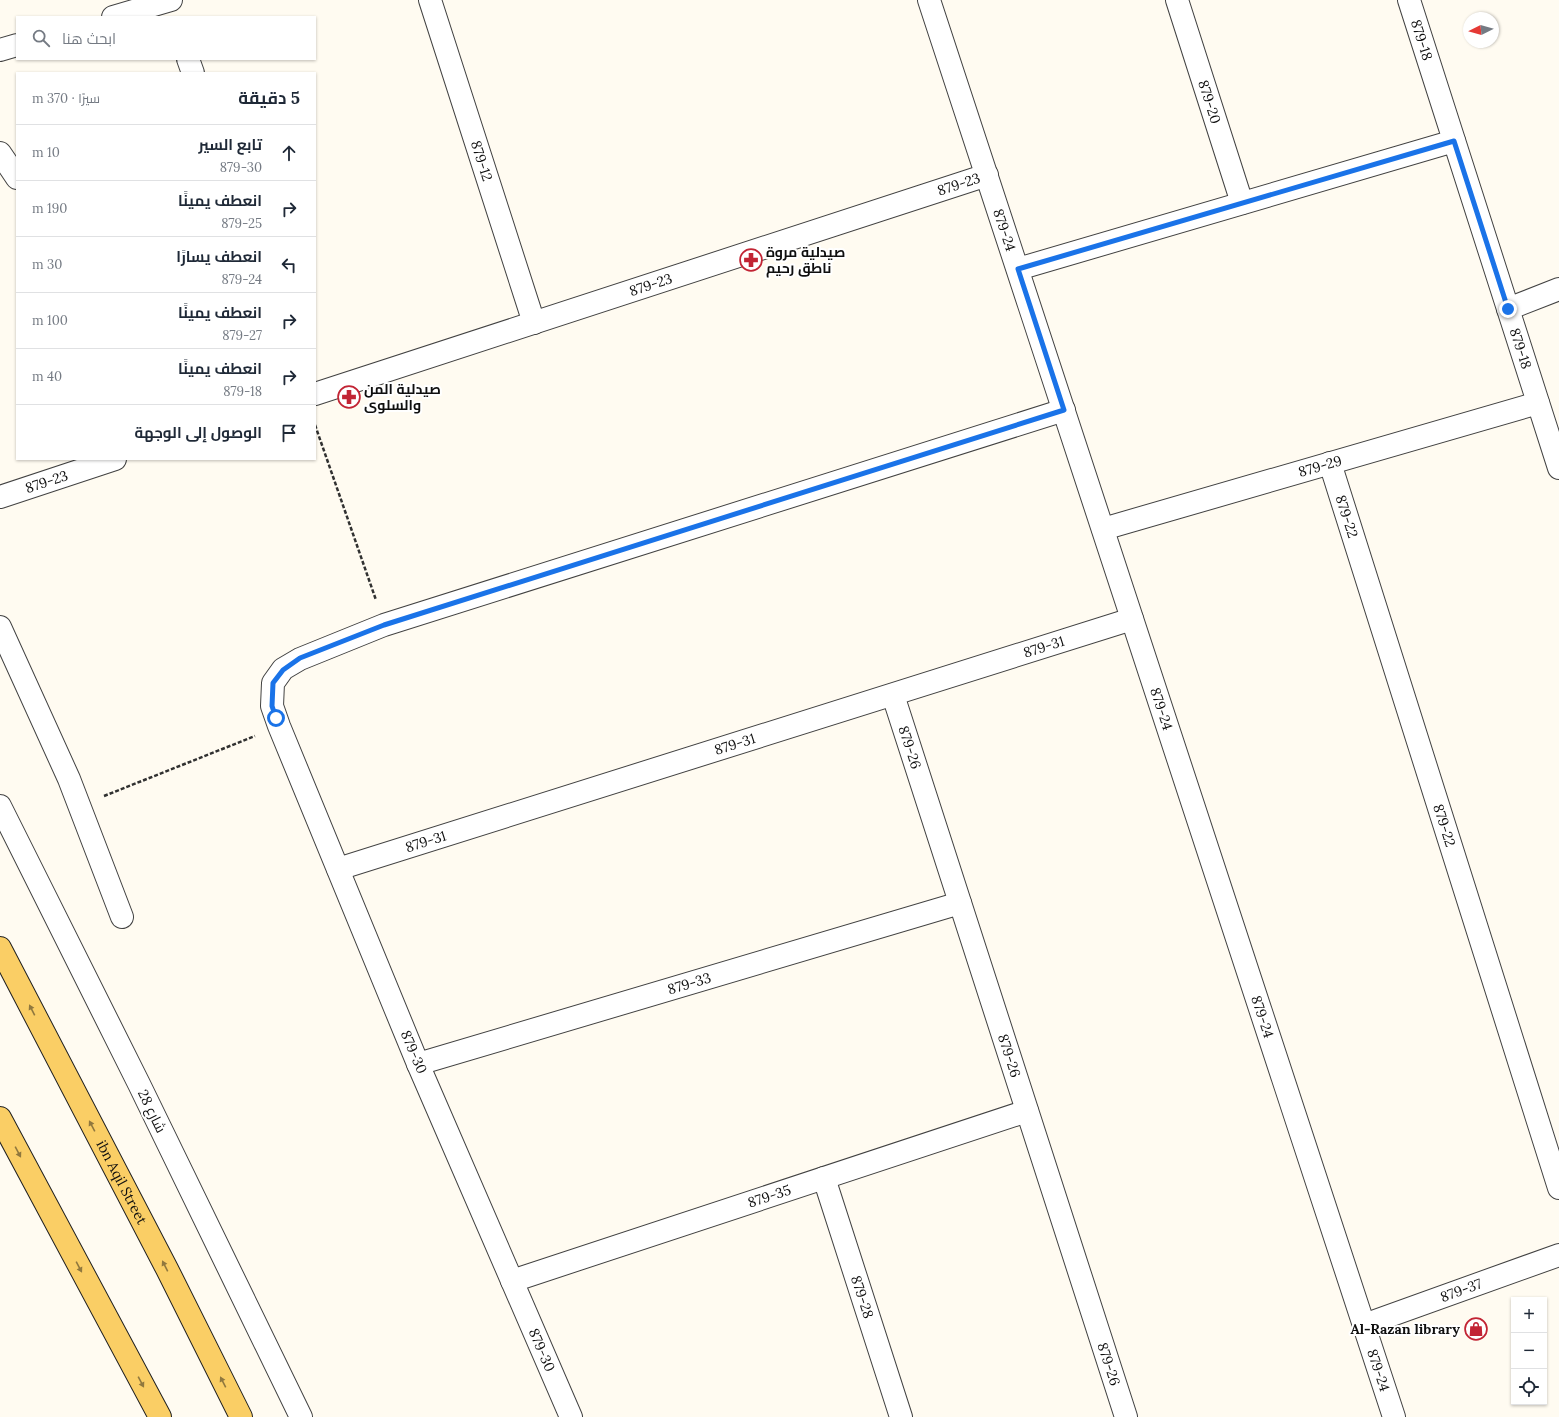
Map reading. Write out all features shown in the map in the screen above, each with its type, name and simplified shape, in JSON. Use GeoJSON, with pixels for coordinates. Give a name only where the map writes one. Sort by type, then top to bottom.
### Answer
{"type":"FeatureCollection","features":[{"type":"Feature","properties":{"kind":"main road","name":"ibn Aqil Street"},"geometry":{"type":"LineString","coordinates":[[0,948],[167,1269],[241,1417]]}},
{"type":"Feature","properties":{"kind":"main road"},"geometry":{"type":"LineString","coordinates":[[0,1118],[160,1417]]}},
{"type":"Feature","properties":{"kind":"street","name":"879-12"},"geometry":{"type":"LineString","coordinates":[[430,0],[534,323]]}},
{"type":"Feature","properties":{"kind":"street","name":"879-24"},"geometry":{"type":"LineString","coordinates":[[929,0],[1394,1417]]}},
{"type":"Feature","properties":{"kind":"street","name":"879-20"},"geometry":{"type":"LineString","coordinates":[[1177,0],[1242,203]]}},
{"type":"Feature","properties":{"kind":"street","name":"879-18"},"geometry":{"type":"LineString","coordinates":[[1409,0],[1559,468]]}},
{"type":"Feature","properties":{"kind":"street"},"geometry":{"type":"LineString","coordinates":[[118,16],[171,6]]}},
{"type":"Feature","properties":{"kind":"street"},"geometry":{"type":"LineString","coordinates":[[0,50],[16,46]]}},
{"type":"Feature","properties":{"kind":"street"},"geometry":{"type":"LineString","coordinates":[[188,60],[193,72]]}},
{"type":"Feature","properties":{"kind":"street"},"geometry":{"type":"LineString","coordinates":[[1018,269],[1454,141]]}},
{"type":"Feature","properties":{"kind":"street"},"geometry":{"type":"LineString","coordinates":[[0,152],[16,176]]}},
{"type":"Feature","properties":{"kind":"street","name":"879-23"},"geometry":{"type":"LineString","coordinates":[[316,394],[987,175]]}},
{"type":"Feature","properties":{"kind":"street"},"geometry":{"type":"LineString","coordinates":[[1508,309],[1559,289]]}},
{"type":"Feature","properties":{"kind":"street","name":"879-29"},"geometry":{"type":"LineString","coordinates":[[1103,529],[1538,403]]}},
{"type":"Feature","properties":{"kind":"street"},"geometry":{"type":"LineString","coordinates":[[384,625],[1064,410]]}},
{"type":"Feature","properties":{"kind":"street","name":"879-23"},"geometry":{"type":"LineString","coordinates":[[0,496],[112,460]]}},
{"type":"Feature","properties":{"kind":"street","name":"879-22"},"geometry":{"type":"LineString","coordinates":[[1330,464],[1559,1188]]}},
{"type":"Feature","properties":{"kind":"street","name":"879-31"},"geometry":{"type":"LineString","coordinates":[[338,869],[1132,619]]}},
{"type":"Feature","properties":{"kind":"street","name":"879-30"},"geometry":{"type":"LineString","coordinates":[[384,625],[300,658],[283,670],[273,683],[272,706],[418,1064],[571,1417]]}},
{"type":"Feature","properties":{"kind":"street"},"geometry":{"type":"LineString","coordinates":[[0,627],[65,772],[122,917]]}},
{"type":"Feature","properties":{"kind":"street","name":"879-26"},"geometry":{"type":"LineString","coordinates":[[893,694],[1126,1417]]}},
{"type":"Feature","properties":{"kind":"street","name":"شارع 28"},"geometry":{"type":"LineString","coordinates":[[0,806],[139,1084],[301,1417]]}},
{"type":"Feature","properties":{"kind":"street","name":"879-33"},"geometry":{"type":"LineString","coordinates":[[418,1064],[960,903]]}},
{"type":"Feature","properties":{"kind":"street","name":"879-35"},"geometry":{"type":"LineString","coordinates":[[512,1281],[1027,1110]]}},
{"type":"Feature","properties":{"kind":"street","name":"879-28"},"geometry":{"type":"LineString","coordinates":[[824,1178],[901,1417]]}},
{"type":"Feature","properties":{"kind":"street","name":"879-37"},"geometry":{"type":"LineString","coordinates":[[1364,1325],[1559,1255]]}},
{"type":"Feature","properties":{"kind":"path"},"geometry":{"type":"LineString","coordinates":[[316,428],[384,625]]}},
{"type":"Feature","properties":{"kind":"path"},"geometry":{"type":"LineString","coordinates":[[79,806],[279,726]]}},
{"type":"Feature","properties":{"kind":"place","name":"صيدلية مروة ناطق رحيم"},"geometry":{"type":"Point","coordinates":[751,260]}},
{"type":"Feature","properties":{"kind":"place","name":"صيدلية المن والسلوى"},"geometry":{"type":"Point","coordinates":[349,397]}},
{"type":"Feature","properties":{"kind":"place","name":"Al-Razan library"},"geometry":{"type":"Point","coordinates":[1476,1329]}},
{"type":"Feature","properties":{"kind":"route"},"geometry":{"type":"LineString","coordinates":[[276,718],[272,706],[273,683],[283,670],[300,658],[384,625],[1064,410],[1018,269],[1454,141],[1508,309]]}}]}
